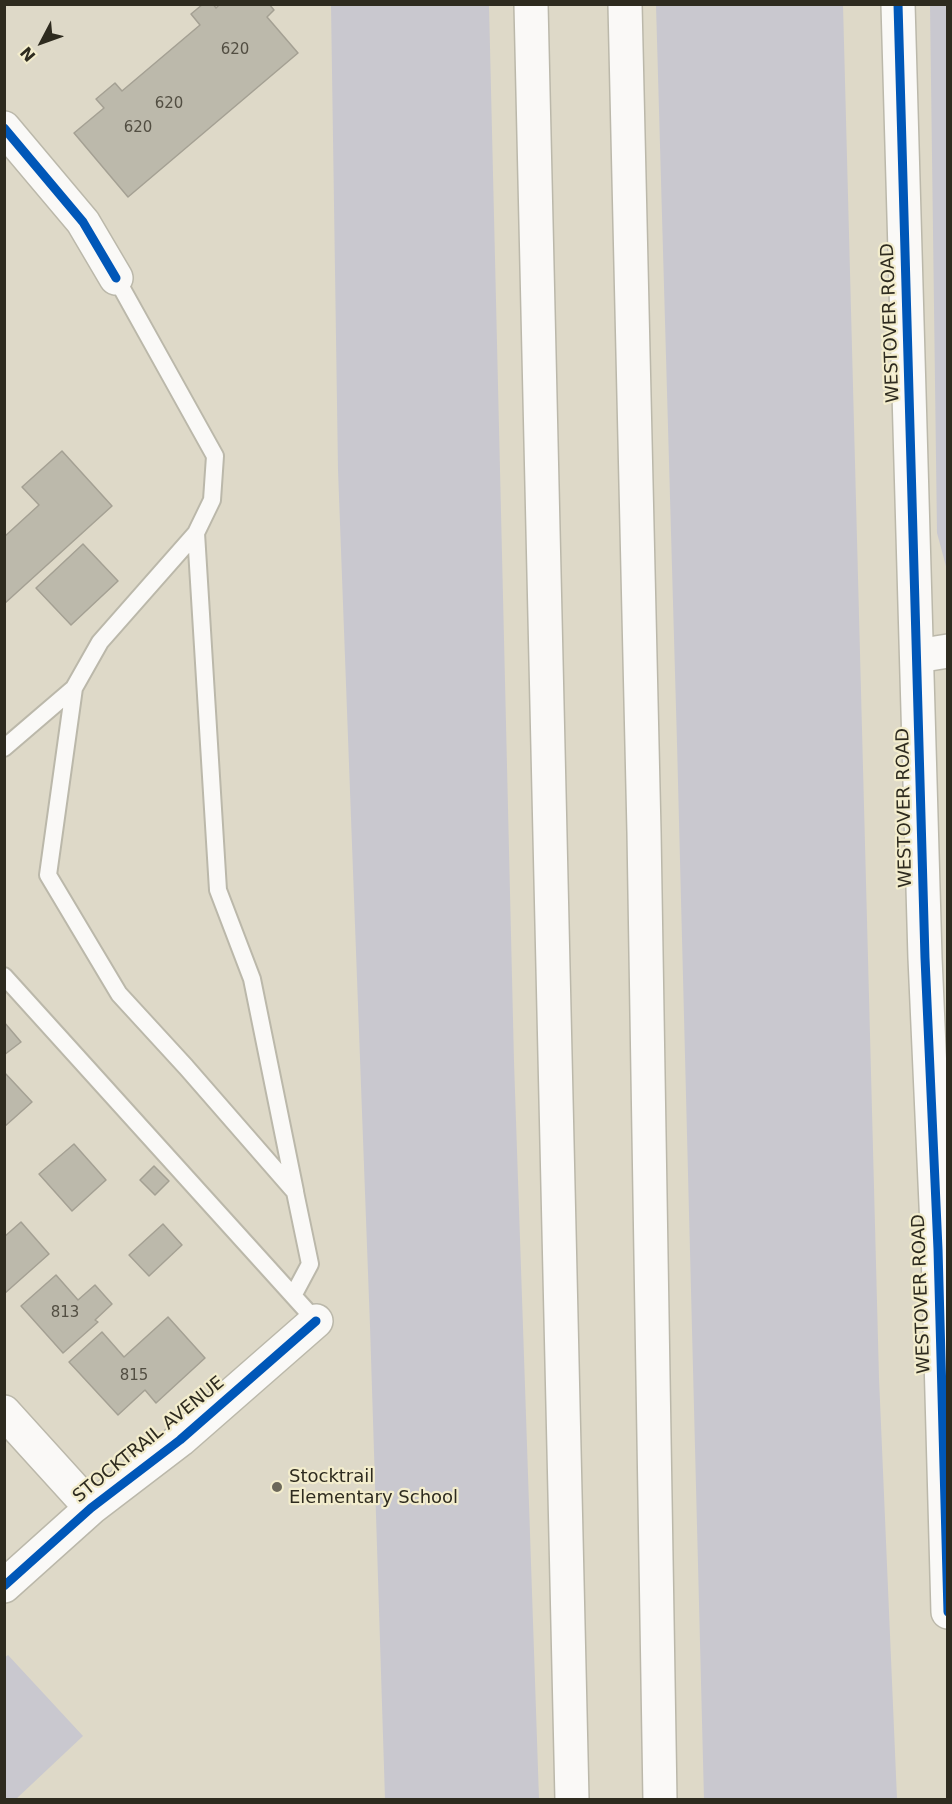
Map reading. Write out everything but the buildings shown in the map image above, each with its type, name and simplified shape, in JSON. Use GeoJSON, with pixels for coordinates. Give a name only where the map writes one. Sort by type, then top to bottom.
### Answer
{"type":"FeatureCollection","features":[{"type":"Feature","properties":{"kind":"main road"},"geometry":{"type":"LineString","coordinates":[[531,4],[572,1800]]}},
{"type":"Feature","properties":{"kind":"main road"},"geometry":{"type":"LineString","coordinates":[[625,4],[644,820],[660,1800]]}},
{"type":"Feature","properties":{"kind":"main road","name":"WESTOVER ROAD"},"geometry":{"type":"LineString","coordinates":[[898,4],[932,654],[925,958],[938,1249],[948,1612]]}},
{"type":"Feature","properties":{"kind":"main road"},"geometry":{"type":"LineString","coordinates":[[4,128],[83,222],[116,278]]}},
{"type":"Feature","properties":{"kind":"main road","name":"STOCKTRAIL AVENUE"},"geometry":{"type":"LineString","coordinates":[[4,1586],[91,1508],[180,1440],[316,1321]]}},
{"type":"Feature","properties":{"kind":"main road"},"geometry":{"type":"LineString","coordinates":[[4,1412],[91,1508]]}},
{"type":"Feature","properties":{"kind":"lane"},"geometry":{"type":"LineString","coordinates":[[4,748],[74,688],[100,642],[196,533],[212,500],[215,456],[116,278]]}},
{"type":"Feature","properties":{"kind":"lane"},"geometry":{"type":"LineString","coordinates":[[196,533],[218,890],[252,979],[310,1264],[294,1294]]}},
{"type":"Feature","properties":{"kind":"lane"},"geometry":{"type":"LineString","coordinates":[[74,688],[48,875],[119,994],[295,1192]]}},
{"type":"Feature","properties":{"kind":"lane"},"geometry":{"type":"LineString","coordinates":[[4,976],[316,1321]]}},
{"type":"Feature","properties":{"kind":"shaded area"},"geometry":{"type":"Polygon","coordinates":[[[331,5],[489,5],[514,1062],[539,1799],[385,1799],[338,470],[331,5]]]}},
{"type":"Feature","properties":{"kind":"shaded area"},"geometry":{"type":"Polygon","coordinates":[[[656,5],[843,5],[879,1378],[897,1799],[704,1799],[656,5]]]}},
{"type":"Feature","properties":{"kind":"shaded area"},"geometry":{"type":"Polygon","coordinates":[[[930,5],[948,5],[947,570],[937,533],[930,5]]]}},
{"type":"Feature","properties":{"kind":"shaded area"},"geometry":{"type":"Polygon","coordinates":[[[8,1655],[83,1736],[15,1800],[4,1799],[4,1658],[8,1655]]]}},
{"type":"Feature","properties":{"kind":"cycle path"},"geometry":{"type":"LineString","coordinates":[[898,4],[925,958],[938,1249],[948,1612]]}},
{"type":"Feature","properties":{"kind":"cycle path"},"geometry":{"type":"LineString","coordinates":[[4,128],[83,222],[116,278]]}},
{"type":"Feature","properties":{"kind":"cycle path"},"geometry":{"type":"LineString","coordinates":[[4,1586],[91,1508],[180,1440],[316,1321]]}},
{"type":"Feature","properties":{"kind":"place","name":"Stocktrail Elementary School"},"geometry":{"type":"Point","coordinates":[277,1487]}}]}
